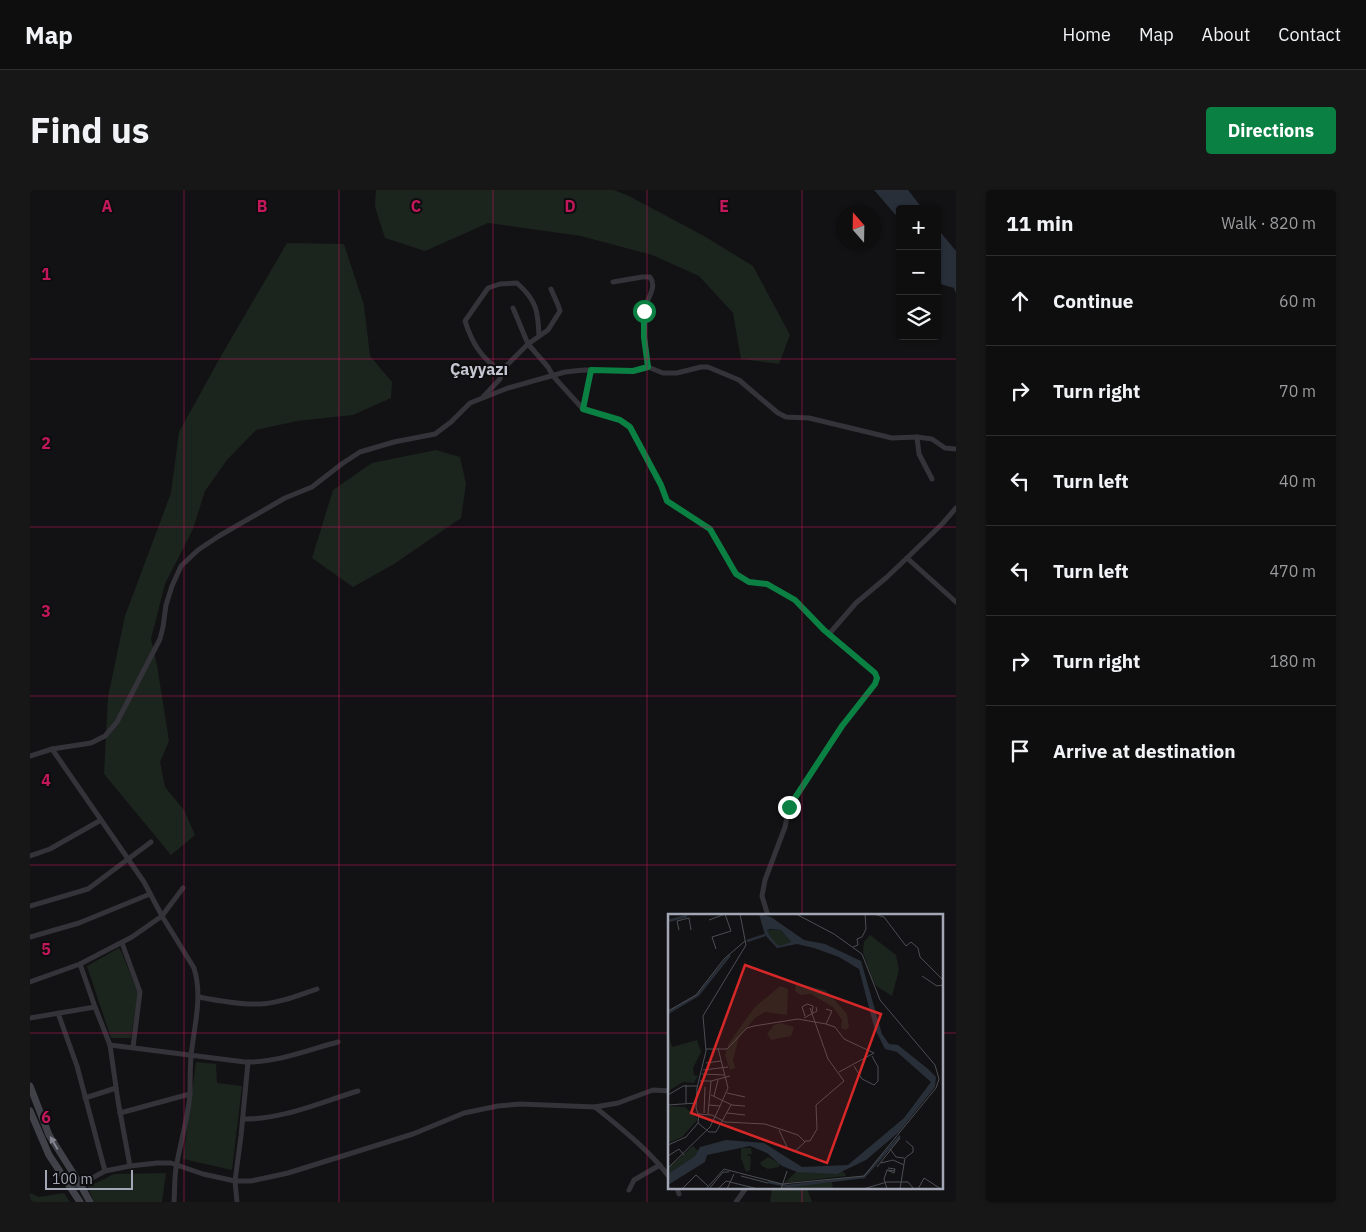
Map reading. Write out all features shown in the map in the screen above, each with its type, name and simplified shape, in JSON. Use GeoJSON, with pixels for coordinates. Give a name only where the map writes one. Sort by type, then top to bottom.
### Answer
{"type":"FeatureCollection","features":[{"type":"Feature","properties":{"kind":"street"},"geometry":{"type":"LineString","coordinates":[[613,282],[642,277],[650,277],[652,279],[651,293],[644,311],[644,337],[648,367]]}},
{"type":"Feature","properties":{"kind":"street"},"geometry":{"type":"LineString","coordinates":[[501,371],[475,347],[470,339],[465,321],[488,288],[500,284],[517,283],[525,290],[534,302],[538,318],[539,336]]}},
{"type":"Feature","properties":{"kind":"street"},"geometry":{"type":"LineString","coordinates":[[481,399],[500,379],[501,371],[528,344],[548,330],[560,311],[551,289]]}},
{"type":"Feature","properties":{"kind":"street"},"geometry":{"type":"LineString","coordinates":[[513,308],[528,344],[548,367],[553,376],[583,409],[620,420],[630,427],[661,485],[667,501],[710,529],[736,574],[749,582],[767,584],[795,600],[829,634],[875,673],[877,678],[875,684],[842,726],[789,807],[785,827],[765,880],[762,896],[767,914]]}},
{"type":"Feature","properties":{"kind":"street"},"geometry":{"type":"LineString","coordinates":[[30,756],[52,749],[91,743],[105,736],[116,722],[160,639],[166,605],[172,586],[182,566],[198,550],[285,498],[312,488],[360,452],[394,442],[435,434],[451,422],[470,403],[508,388],[565,372],[584,370],[633,371],[648,367],[663,373],[677,373],[708,367],[739,380],[778,414],[786,417],[810,418],[892,438],[932,439],[945,448],[956,449]]}},
{"type":"Feature","properties":{"kind":"street"},"geometry":{"type":"LineString","coordinates":[[583,409],[591,370]]}},
{"type":"Feature","properties":{"kind":"street"},"geometry":{"type":"LineString","coordinates":[[917,438],[919,454],[932,479]]}},
{"type":"Feature","properties":{"kind":"street"},"geometry":{"type":"LineString","coordinates":[[829,634],[856,603],[887,577],[956,508]]}},
{"type":"Feature","properties":{"kind":"street"},"geometry":{"type":"LineString","coordinates":[[907,558],[956,602]]}},
{"type":"Feature","properties":{"kind":"street"},"geometry":{"type":"LineString","coordinates":[[52,749],[144,882],[162,916],[194,968],[197,977],[199,998],[191,1056],[190,1094],[186,1124],[176,1165],[174,1202]]}},
{"type":"Feature","properties":{"kind":"street"},"geometry":{"type":"LineString","coordinates":[[30,856],[50,849],[101,820]]}},
{"type":"Feature","properties":{"kind":"street"},"geometry":{"type":"LineString","coordinates":[[30,906],[88,889],[151,842]]}},
{"type":"Feature","properties":{"kind":"street"},"geometry":{"type":"LineString","coordinates":[[30,982],[80,964],[122,943],[162,916],[183,888]]}},
{"type":"Feature","properties":{"kind":"street"},"geometry":{"type":"LineString","coordinates":[[30,936],[79,923],[150,894]]}},
{"type":"Feature","properties":{"kind":"street"},"geometry":{"type":"LineString","coordinates":[[122,943],[140,992],[133,1048]]}},
{"type":"Feature","properties":{"kind":"street"},"geometry":{"type":"LineString","coordinates":[[80,964],[94,1007],[110,1045],[130,1166]]}},
{"type":"Feature","properties":{"kind":"street"},"geometry":{"type":"LineString","coordinates":[[199,998],[229,1003],[261,1004],[278,1002],[317,989]]}},
{"type":"Feature","properties":{"kind":"street"},"geometry":{"type":"LineString","coordinates":[[30,1018],[94,1007]]}},
{"type":"Feature","properties":{"kind":"street"},"geometry":{"type":"LineString","coordinates":[[58,1013],[77,1066],[105,1171]]}},
{"type":"Feature","properties":{"kind":"street"},"geometry":{"type":"LineString","coordinates":[[110,1045],[191,1056],[258,1062],[338,1042]]}},
{"type":"Feature","properties":{"kind":"street"},"geometry":{"type":"LineString","coordinates":[[237,1202],[235,1181],[248,1062]]}},
{"type":"Feature","properties":{"kind":"street"},"geometry":{"type":"LineString","coordinates":[[30,1086],[49,1135],[90,1202]]}},
{"type":"Feature","properties":{"kind":"street"},"geometry":{"type":"LineString","coordinates":[[85,1098],[116,1088]]}},
{"type":"Feature","properties":{"kind":"street"},"geometry":{"type":"LineString","coordinates":[[72,1189],[105,1171],[157,1163],[171,1163],[203,1174],[235,1181],[251,1181],[288,1173],[413,1134],[464,1113],[498,1106],[520,1104],[595,1108],[618,1103],[653,1090],[668,1091]]}},
{"type":"Feature","properties":{"kind":"street"},"geometry":{"type":"LineString","coordinates":[[243,1119],[278,1116],[358,1091]]}},
{"type":"Feature","properties":{"kind":"street"},"geometry":{"type":"LineString","coordinates":[[120,1113],[190,1094]]}},
{"type":"Feature","properties":{"kind":"street"},"geometry":{"type":"LineString","coordinates":[[595,1108],[625,1132],[660,1165],[668,1175]]}},
{"type":"Feature","properties":{"kind":"street"},"geometry":{"type":"LineString","coordinates":[[30,1111],[33,1128],[80,1202]]}},
{"type":"Feature","properties":{"kind":"street"},"geometry":{"type":"LineString","coordinates":[[629,1190],[634,1180],[660,1165]]}},
{"type":"Feature","properties":{"kind":"street"},"geometry":{"type":"LineString","coordinates":[[678,1190],[679,1194]]}},
{"type":"Feature","properties":{"kind":"street"},"geometry":{"type":"LineString","coordinates":[[736,1202],[745,1190]]}},
{"type":"Feature","properties":{"kind":"shaded area"},"geometry":{"type":"Polygon","coordinates":[[[376,190],[614,190],[629,196],[704,236],[753,266],[790,335],[779,364],[741,359],[733,313],[699,276],[652,255],[581,236],[488,223],[425,251],[385,238],[375,207],[376,190]]]}},
{"type":"Feature","properties":{"kind":"shaded area"},"geometry":{"type":"Polygon","coordinates":[[[874,190],[908,190],[920,205],[896,205],[896,215],[874,190]]]}},
{"type":"Feature","properties":{"kind":"shaded area"},"geometry":{"type":"Polygon","coordinates":[[[941,233],[956,251],[956,294],[954,288],[941,284],[941,233]]]}},
{"type":"Feature","properties":{"kind":"shaded area"},"geometry":{"type":"Polygon","coordinates":[[[287,243],[344,244],[364,305],[370,356],[392,382],[391,398],[353,415],[297,421],[256,430],[227,460],[205,491],[193,529],[165,584],[151,639],[169,741],[160,762],[165,787],[184,810],[195,835],[171,855],[104,774],[108,697],[125,616],[171,493],[179,432],[287,243]]]}},
{"type":"Feature","properties":{"kind":"shaded area"},"geometry":{"type":"Polygon","coordinates":[[[436,450],[460,457],[466,484],[461,518],[394,564],[353,587],[312,558],[333,490],[372,463],[436,450]]]}},
{"type":"Feature","properties":{"kind":"shaded area"},"geometry":{"type":"Polygon","coordinates":[[[119,948],[138,993],[131,1038],[111,1038],[87,966],[119,948]]]}},
{"type":"Feature","properties":{"kind":"shaded area"},"geometry":{"type":"Polygon","coordinates":[[[196,1062],[216,1064],[217,1083],[242,1086],[232,1170],[183,1159],[196,1062]]]}},
{"type":"Feature","properties":{"kind":"shaded area"},"geometry":{"type":"Polygon","coordinates":[[[166,1173],[162,1202],[94,1202],[88,1187],[114,1174],[166,1173]]]}},
{"type":"Feature","properties":{"kind":"shaded area"},"geometry":{"type":"Polygon","coordinates":[[[772,1190],[808,1190],[812,1202],[770,1202],[772,1190]]]}},
{"type":"Feature","properties":{"kind":"shaded area"},"geometry":{"type":"Polygon","coordinates":[[[30,1193],[39,1197],[64,1193],[70,1202],[30,1202],[30,1193]]]}},
{"type":"Feature","properties":{"kind":"district","name":"Çayyazı"},"geometry":{"type":"Point","coordinates":[479,369]}},
{"type":"Feature","properties":{"kind":"route"},"geometry":{"type":"LineString","coordinates":[[644,311],[644,337],[648,367],[633,371],[591,370],[583,409],[620,420],[630,427],[661,485],[667,501],[710,529],[736,574],[749,582],[767,584],[795,600],[824,630],[875,673],[877,678],[875,684],[842,726],[789,807]]}}]}
